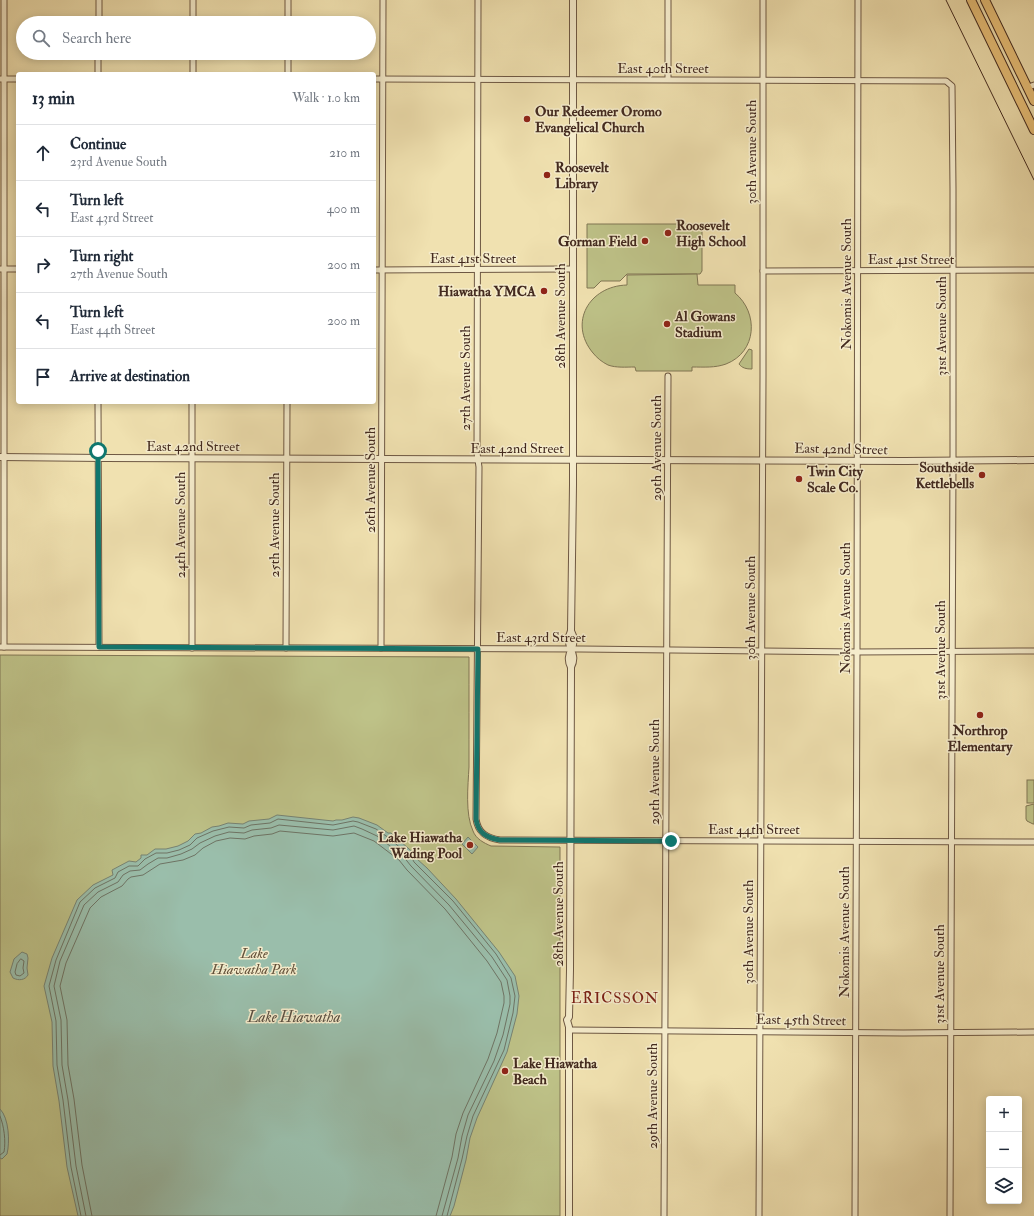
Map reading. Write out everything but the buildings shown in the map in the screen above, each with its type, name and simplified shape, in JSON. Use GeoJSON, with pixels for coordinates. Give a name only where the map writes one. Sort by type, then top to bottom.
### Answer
{"type":"FeatureCollection","features":[{"type":"Feature","properties":{"kind":"highway"},"geometry":{"type":"LineString","coordinates":[[971,0],[1034,130]]}},
{"type":"Feature","properties":{"kind":"highway"},"geometry":{"type":"LineString","coordinates":[[985,0],[1031,86],[1034,101]]}},
{"type":"Feature","properties":{"kind":"street"},"geometry":{"type":"LineString","coordinates":[[2,647],[2,79],[4,0]]}},
{"type":"Feature","properties":{"kind":"street"},"geometry":{"type":"LineString","coordinates":[[99,0],[99,16]]}},
{"type":"Feature","properties":{"kind":"street"},"geometry":{"type":"LineString","coordinates":[[193,0],[193,16]]}},
{"type":"Feature","properties":{"kind":"street"},"geometry":{"type":"LineString","coordinates":[[288,0],[288,16]]}},
{"type":"Feature","properties":{"kind":"street","name":"26th Avenue South"},"geometry":{"type":"LineString","coordinates":[[381,648],[383,0]]}},
{"type":"Feature","properties":{"kind":"street","name":"27th Avenue South"},"geometry":{"type":"LineString","coordinates":[[478,0],[478,649],[476,819],[478,827]]}},
{"type":"Feature","properties":{"kind":"street","name":"28th Avenue South"},"geometry":{"type":"LineString","coordinates":[[569,1216],[569,1029],[571,1023],[569,1017],[571,667],[569,663],[569,653],[574,645],[574,636],[571,631],[573,0]]}},
{"type":"Feature","properties":{"kind":"street"},"geometry":{"type":"LineString","coordinates":[[668,0],[668,79]]}},
{"type":"Feature","properties":{"kind":"street","name":"30th Avenue South"},"geometry":{"type":"LineString","coordinates":[[759,1216],[763,460],[763,0]]}},
{"type":"Feature","properties":{"kind":"street","name":"Nokomis Avenue South"},"geometry":{"type":"LineString","coordinates":[[855,1216],[858,652],[858,0]]}},
{"type":"Feature","properties":{"kind":"street"},"geometry":{"type":"LineString","coordinates":[[98,60],[98,72]]}},
{"type":"Feature","properties":{"kind":"street"},"geometry":{"type":"LineString","coordinates":[[193,60],[193,72]]}},
{"type":"Feature","properties":{"kind":"street"},"geometry":{"type":"LineString","coordinates":[[288,60],[288,72]]}},
{"type":"Feature","properties":{"kind":"street"},"geometry":{"type":"LineString","coordinates":[[2,79],[16,79]]}},
{"type":"Feature","properties":{"kind":"street","name":"East 40th Street"},"geometry":{"type":"LineString","coordinates":[[376,79],[858,80],[946,81],[950,84]]}},
{"type":"Feature","properties":{"kind":"street","name":"31st Avenue South"},"geometry":{"type":"LineString","coordinates":[[950,84],[952,88],[953,271],[950,1216]]}},
{"type":"Feature","properties":{"kind":"street"},"geometry":{"type":"LineString","coordinates":[[2,269],[16,269]]}},
{"type":"Feature","properties":{"kind":"street","name":"East 41st Street"},"geometry":{"type":"LineString","coordinates":[[376,270],[572,269]]}},
{"type":"Feature","properties":{"kind":"street","name":"East 41st Street"},"geometry":{"type":"LineString","coordinates":[[763,270],[1034,270]]}},
{"type":"Feature","properties":{"kind":"street","name":"29th Avenue South"},"geometry":{"type":"LineString","coordinates":[[664,1216],[668,376]]}},
{"type":"Feature","properties":{"kind":"street"},"geometry":{"type":"LineString","coordinates":[[98,404],[99,647]]}},
{"type":"Feature","properties":{"kind":"street","name":"24th Avenue South"},"geometry":{"type":"LineString","coordinates":[[192,404],[192,648]]}},
{"type":"Feature","properties":{"kind":"street","name":"25th Avenue South"},"geometry":{"type":"LineString","coordinates":[[286,648],[287,404]]}},
{"type":"Feature","properties":{"kind":"street","name":"East 42nd Street"},"geometry":{"type":"LineString","coordinates":[[2,457],[858,461],[1034,460]]}},
{"type":"Feature","properties":{"kind":"street","name":"East 43rd Street"},"geometry":{"type":"LineString","coordinates":[[2,647],[571,649],[858,652],[1034,651]]}},
{"type":"Feature","properties":{"kind":"street","name":"East 44th Street"},"geometry":{"type":"LineString","coordinates":[[478,827],[484,835],[491,839],[1034,842]]}},
{"type":"Feature","properties":{"kind":"street","name":"East 45th Street"},"geometry":{"type":"LineString","coordinates":[[569,1029],[856,1033],[1034,1032]]}},
{"type":"Feature","properties":{"kind":"green space","name":"Gorman Field"},"geometry":{"type":"Polygon","coordinates":[[[587,224],[702,224],[702,271],[700,274],[627,274],[620,281],[601,281],[594,288],[587,288],[587,224]]]}},
{"type":"Feature","properties":{"kind":"green space","name":"Al Gowans Stadium"},"geometry":{"type":"Polygon","coordinates":[[[697,274],[698,285],[735,285],[735,293],[743,301],[748,311],[751,321],[749,342],[744,351],[736,358],[726,364],[718,366],[692,367],[692,371],[636,371],[635,367],[618,367],[608,365],[593,353],[586,342],[582,330],[583,319],[586,308],[593,299],[602,292],[614,287],[627,285],[627,275],[697,274]]]}},
{"type":"Feature","properties":{"kind":"green space"},"geometry":{"type":"Polygon","coordinates":[[[749,349],[752,350],[752,369],[744,368],[739,364],[749,349]]]}},
{"type":"Feature","properties":{"kind":"green space","name":"Lake Hiawatha Park"},"geometry":{"type":"Polygon","coordinates":[[[0,655],[469,657],[468,800],[470,824],[474,834],[480,840],[491,846],[560,847],[560,1216],[0,1216],[0,655]]]}},
{"type":"Feature","properties":{"kind":"green space"},"geometry":{"type":"Polygon","coordinates":[[[1027,780],[1034,780],[1034,803],[1027,803],[1027,780]]]}},
{"type":"Feature","properties":{"kind":"green space"},"geometry":{"type":"Polygon","coordinates":[[[1034,804],[1033,824],[1026,819],[1026,806],[1034,804]]]}},
{"type":"Feature","properties":{"kind":"water","name":"Lake Hiawatha"},"geometry":{"type":"Polygon","coordinates":[[[277,815],[333,821],[353,817],[377,825],[388,833],[391,833],[417,856],[417,859],[456,899],[499,952],[515,976],[519,996],[517,1014],[507,1052],[477,1118],[470,1138],[466,1160],[450,1216],[78,1216],[67,1167],[53,1066],[52,1022],[44,986],[52,958],[77,900],[93,885],[113,875],[112,870],[129,861],[136,862],[141,858],[141,855],[147,855],[155,849],[166,849],[178,846],[188,841],[195,834],[201,833],[212,827],[228,823],[243,824],[249,821],[269,819],[277,815]]]}},
{"type":"Feature","properties":{"kind":"water","name":"Lake Hiawatha Wading Pool"},"geometry":{"type":"Polygon","coordinates":[[[468,837],[478,847],[472,854],[462,844],[468,837]]]}},
{"type":"Feature","properties":{"kind":"water"},"geometry":{"type":"Polygon","coordinates":[[[22,952],[27,954],[28,975],[22,980],[17,980],[13,978],[10,972],[14,959],[22,952]]]}},
{"type":"Feature","properties":{"kind":"water"},"geometry":{"type":"Polygon","coordinates":[[[0,1109],[7,1124],[8,1137],[7,1154],[2,1159],[0,1158],[0,1109]]]}},
{"type":"Feature","properties":{"kind":"tram line"},"geometry":{"type":"LineString","coordinates":[[946,0],[1034,180]]}},
{"type":"Feature","properties":{"kind":"place","name":"Our Redeemer Oromo Evangelical Church"},"geometry":{"type":"Point","coordinates":[527,119]}},
{"type":"Feature","properties":{"kind":"place","name":"Roosevelt Library"},"geometry":{"type":"Point","coordinates":[547,175]}},
{"type":"Feature","properties":{"kind":"place","name":"Roosevelt High School"},"geometry":{"type":"Point","coordinates":[668,233]}},
{"type":"Feature","properties":{"kind":"place","name":"Gorman Field"},"geometry":{"type":"Point","coordinates":[645,241]}},
{"type":"Feature","properties":{"kind":"place","name":"Hiawatha YMCA"},"geometry":{"type":"Point","coordinates":[544,291]}},
{"type":"Feature","properties":{"kind":"place","name":"Al Gowans Stadium"},"geometry":{"type":"Point","coordinates":[667,324]}},
{"type":"Feature","properties":{"kind":"place","name":"Southside Kettlebells"},"geometry":{"type":"Point","coordinates":[982,475]}},
{"type":"Feature","properties":{"kind":"place","name":"Twin City Scale Co."},"geometry":{"type":"Point","coordinates":[799,479]}},
{"type":"Feature","properties":{"kind":"place","name":"Northrop Elementary"},"geometry":{"type":"Point","coordinates":[980,715]}},
{"type":"Feature","properties":{"kind":"place","name":"Lake Hiawatha Wading Pool"},"geometry":{"type":"Point","coordinates":[470,845]}},
{"type":"Feature","properties":{"kind":"place","name":"Lake Hiawatha Beach"},"geometry":{"type":"Point","coordinates":[505,1071]}},
{"type":"Feature","properties":{"kind":"district","name":"ERICSSON"},"geometry":{"type":"Point","coordinates":[615,998]}},
{"type":"Feature","properties":{"kind":"route"},"geometry":{"type":"LineString","coordinates":[[98,451],[99,647],[478,649],[476,819],[478,827],[484,835],[491,839],[500,840],[671,841]]}}]}
